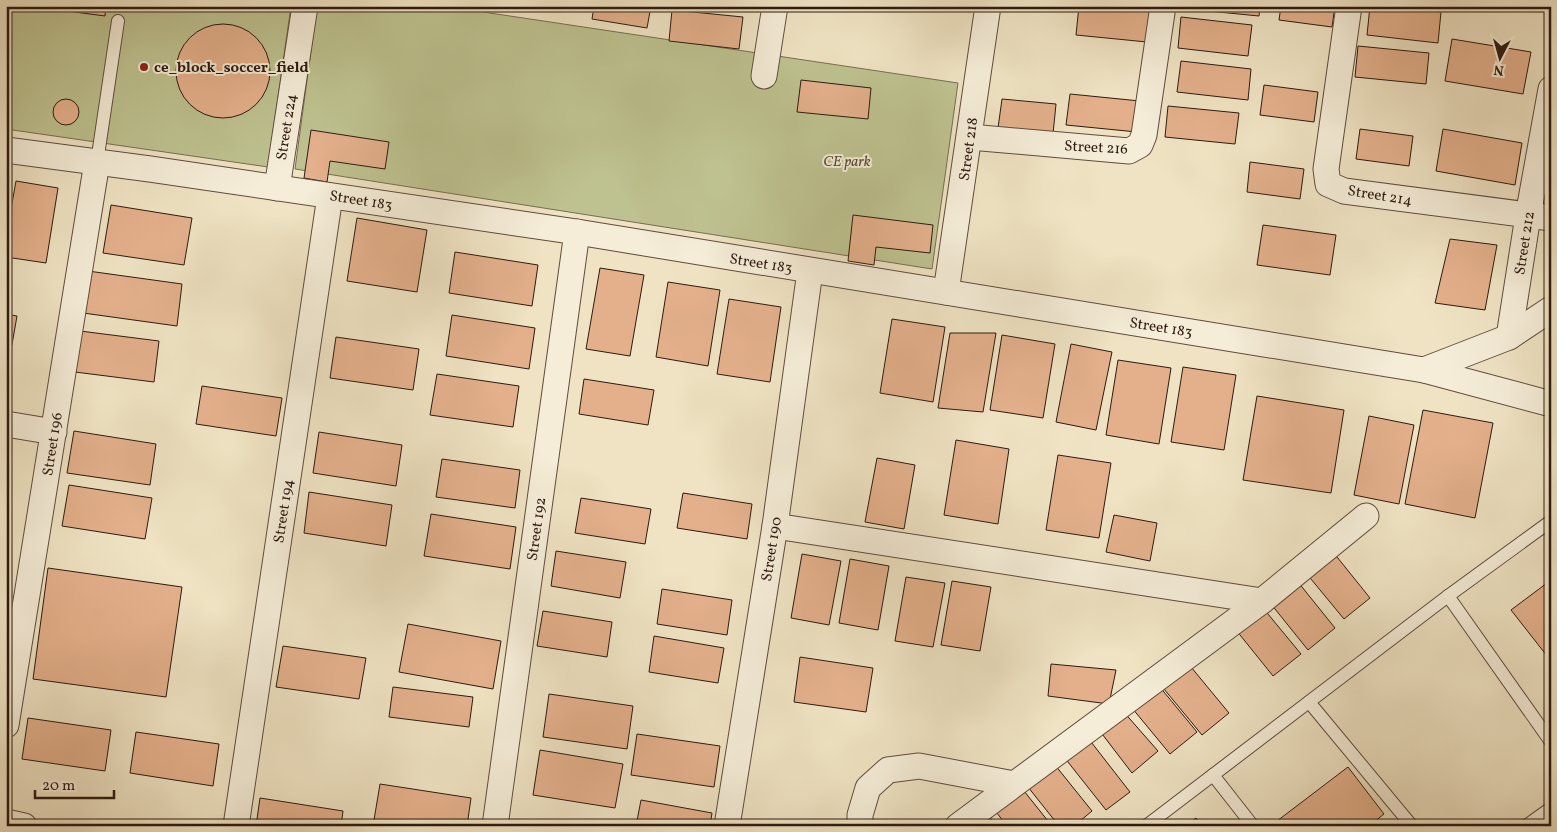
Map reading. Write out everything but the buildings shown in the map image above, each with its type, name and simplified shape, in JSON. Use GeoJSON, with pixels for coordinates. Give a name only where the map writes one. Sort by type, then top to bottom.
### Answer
{"type":"FeatureCollection","features":[{"type":"Feature","properties":{"kind":"street","name":"Street 224"},"geometry":{"type":"LineString","coordinates":[[277,188],[305,6]]}},
{"type":"Feature","properties":{"kind":"street"},"geometry":{"type":"LineString","coordinates":[[764,76],[775,6]]}},
{"type":"Feature","properties":{"kind":"street","name":"Street 218"},"geometry":{"type":"LineString","coordinates":[[946,292],[988,6]]}},
{"type":"Feature","properties":{"kind":"street","name":"Street 216"},"geometry":{"type":"LineString","coordinates":[[970,137],[1129,151],[1140,146],[1144,135],[1163,6]]}},
{"type":"Feature","properties":{"kind":"street","name":"Street 214"},"geometry":{"type":"LineString","coordinates":[[1350,6],[1326,169],[1328,184],[1344,191],[1539,217]]}},
{"type":"Feature","properties":{"kind":"street","name":"Street 212"},"geometry":{"type":"LineString","coordinates":[[1509,338],[1539,217],[1551,89]]}},
{"type":"Feature","properties":{"kind":"street","name":"Street 183"},"geometry":{"type":"LineString","coordinates":[[6,150],[577,232],[1424,370],[1509,338],[1551,309]]}},
{"type":"Feature","properties":{"kind":"street","name":"Street 196"},"geometry":{"type":"LineString","coordinates":[[6,725],[11,667],[54,432],[97,162]]}},
{"type":"Feature","properties":{"kind":"street","name":"Street 194"},"geometry":{"type":"LineString","coordinates":[[236,826],[330,196]]}},
{"type":"Feature","properties":{"kind":"street","name":"Street 192"},"geometry":{"type":"LineString","coordinates":[[495,826],[577,232]]}},
{"type":"Feature","properties":{"kind":"street","name":"Street 190"},"geometry":{"type":"LineString","coordinates":[[727,826],[775,526],[810,271]]}},
{"type":"Feature","properties":{"kind":"street"},"geometry":{"type":"LineString","coordinates":[[1424,370],[1551,404]]}},
{"type":"Feature","properties":{"kind":"street"},"geometry":{"type":"LineString","coordinates":[[6,424],[54,432]]}},
{"type":"Feature","properties":{"kind":"street"},"geometry":{"type":"LineString","coordinates":[[958,826],[1262,601],[1366,516]]}},
{"type":"Feature","properties":{"kind":"street"},"geometry":{"type":"LineString","coordinates":[[775,526],[1262,601]]}},
{"type":"Feature","properties":{"kind":"street"},"geometry":{"type":"LineString","coordinates":[[860,826],[860,816],[868,788],[888,770],[919,766],[1014,784]]}},
{"type":"Feature","properties":{"kind":"street"},"geometry":{"type":"LineString","coordinates":[[6,822],[24,826]]}},
{"type":"Feature","properties":{"kind":"lane"},"geometry":{"type":"LineString","coordinates":[[97,162],[118,21]]}},
{"type":"Feature","properties":{"kind":"lane"},"geometry":{"type":"LineString","coordinates":[[1146,826],[1448,596],[1551,521]]}},
{"type":"Feature","properties":{"kind":"lane"},"geometry":{"type":"LineString","coordinates":[[1448,596],[1551,742]]}},
{"type":"Feature","properties":{"kind":"lane"},"geometry":{"type":"LineString","coordinates":[[1309,702],[1412,826]]}},
{"type":"Feature","properties":{"kind":"lane"},"geometry":{"type":"LineString","coordinates":[[1214,775],[1253,826]]}},
{"type":"Feature","properties":{"kind":"lane"},"geometry":{"type":"LineString","coordinates":[[1526,826],[1551,808]]}},
{"type":"Feature","properties":{"kind":"green space","name":"ce_block_soccer_field"},"geometry":{"type":"Polygon","coordinates":[[[6,6],[291,6],[268,167],[6,129],[6,6]]]}},
{"type":"Feature","properties":{"kind":"green space","name":"CE park"},"geometry":{"type":"Polygon","coordinates":[[[317,6],[443,6],[958,83],[932,269],[295,169],[317,6]]]}},
{"type":"Feature","properties":{"kind":"place","name":"ce_block_soccer_field"},"geometry":{"type":"Point","coordinates":[144,67]}}]}
